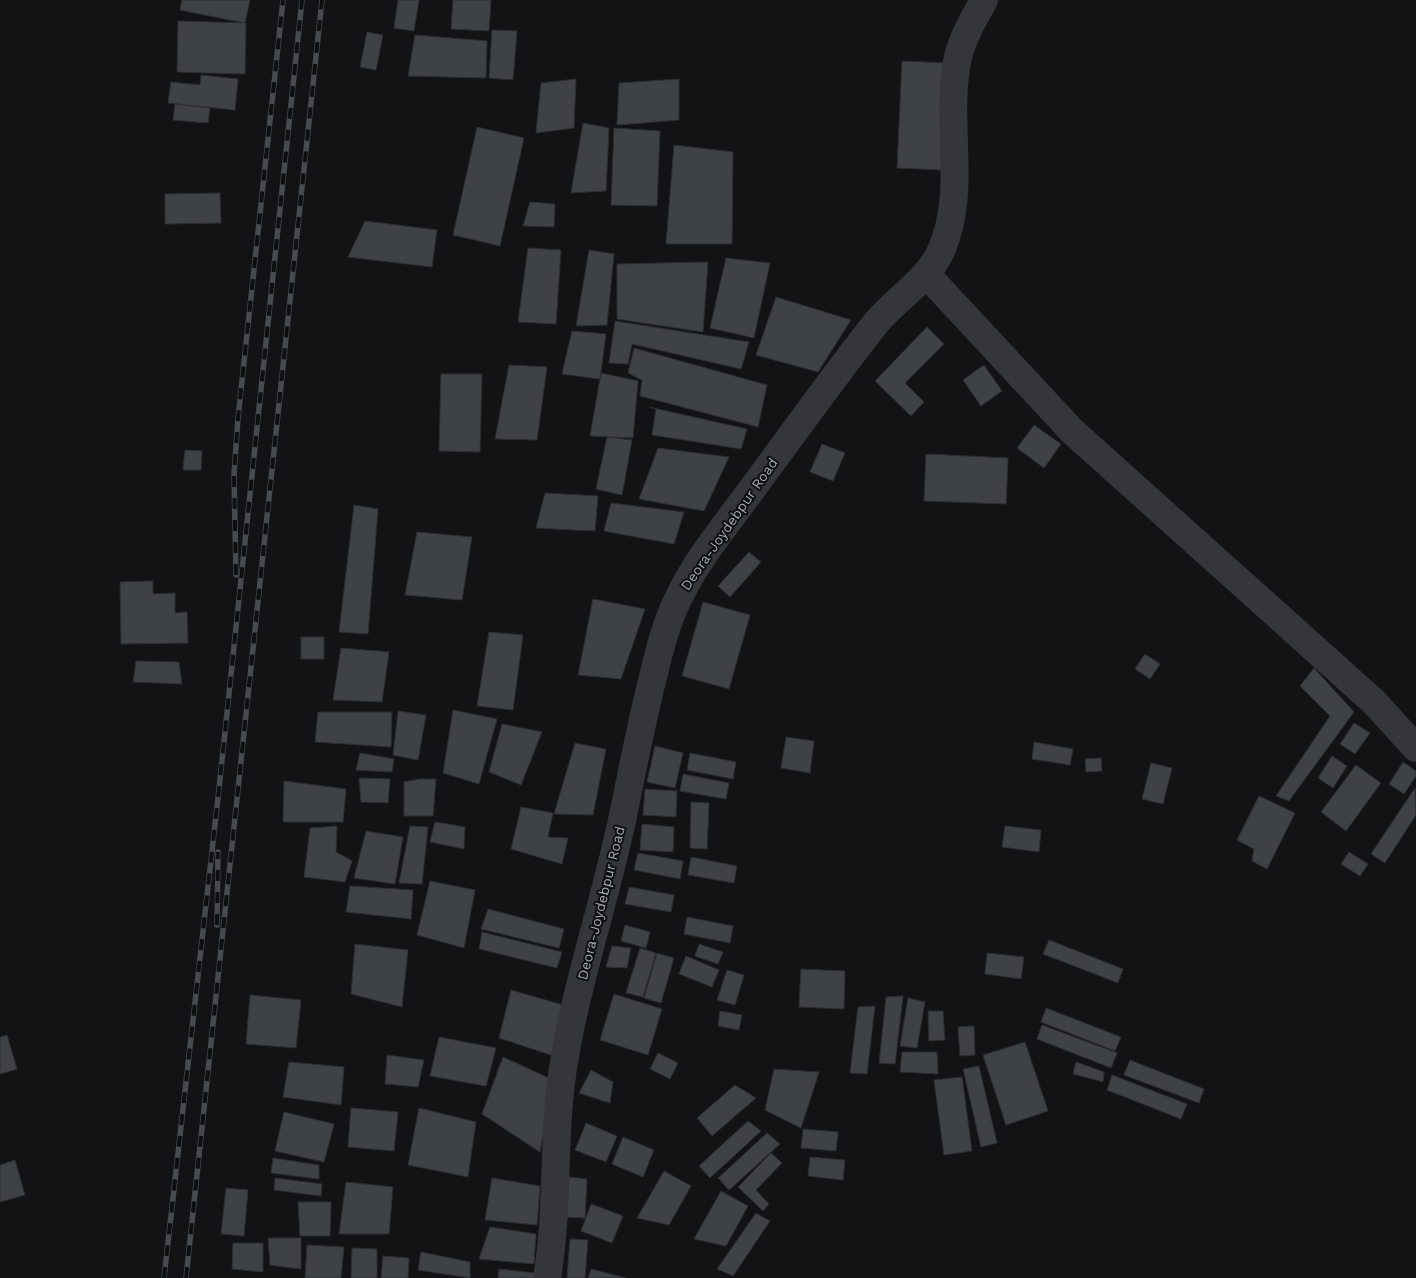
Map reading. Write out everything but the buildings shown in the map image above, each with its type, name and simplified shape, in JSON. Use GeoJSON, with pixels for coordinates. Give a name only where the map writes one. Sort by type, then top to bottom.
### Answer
{"type":"FeatureCollection","features":[{"type":"Feature","properties":{"kind":"street","name":"Deora-Joydebpur Road"},"geometry":{"type":"LineString","coordinates":[[547,1278],[553,1240],[564,1064],[592,933],[618,841],[642,723],[666,627],[680,594],[704,555],[842,366],[880,318],[926,274],[940,251],[949,226],[955,193],[954,90],[958,56],[967,32],[984,0]]}},
{"type":"Feature","properties":{"kind":"street"},"geometry":{"type":"LineString","coordinates":[[926,274],[1072,431],[1374,702],[1416,748]]}},
{"type":"Feature","properties":{"kind":"railway"},"geometry":{"type":"LineString","coordinates":[[236,575],[234,475],[238,418],[283,0]]}},
{"type":"Feature","properties":{"kind":"railway"},"geometry":{"type":"LineString","coordinates":[[164,1278],[219,789],[302,0]]}},
{"type":"Feature","properties":{"kind":"railway"},"geometry":{"type":"LineString","coordinates":[[186,1278],[322,0]]}},
{"type":"Feature","properties":{"kind":"railway"},"geometry":{"type":"LineString","coordinates":[[217,925],[218,852]]}}]}
